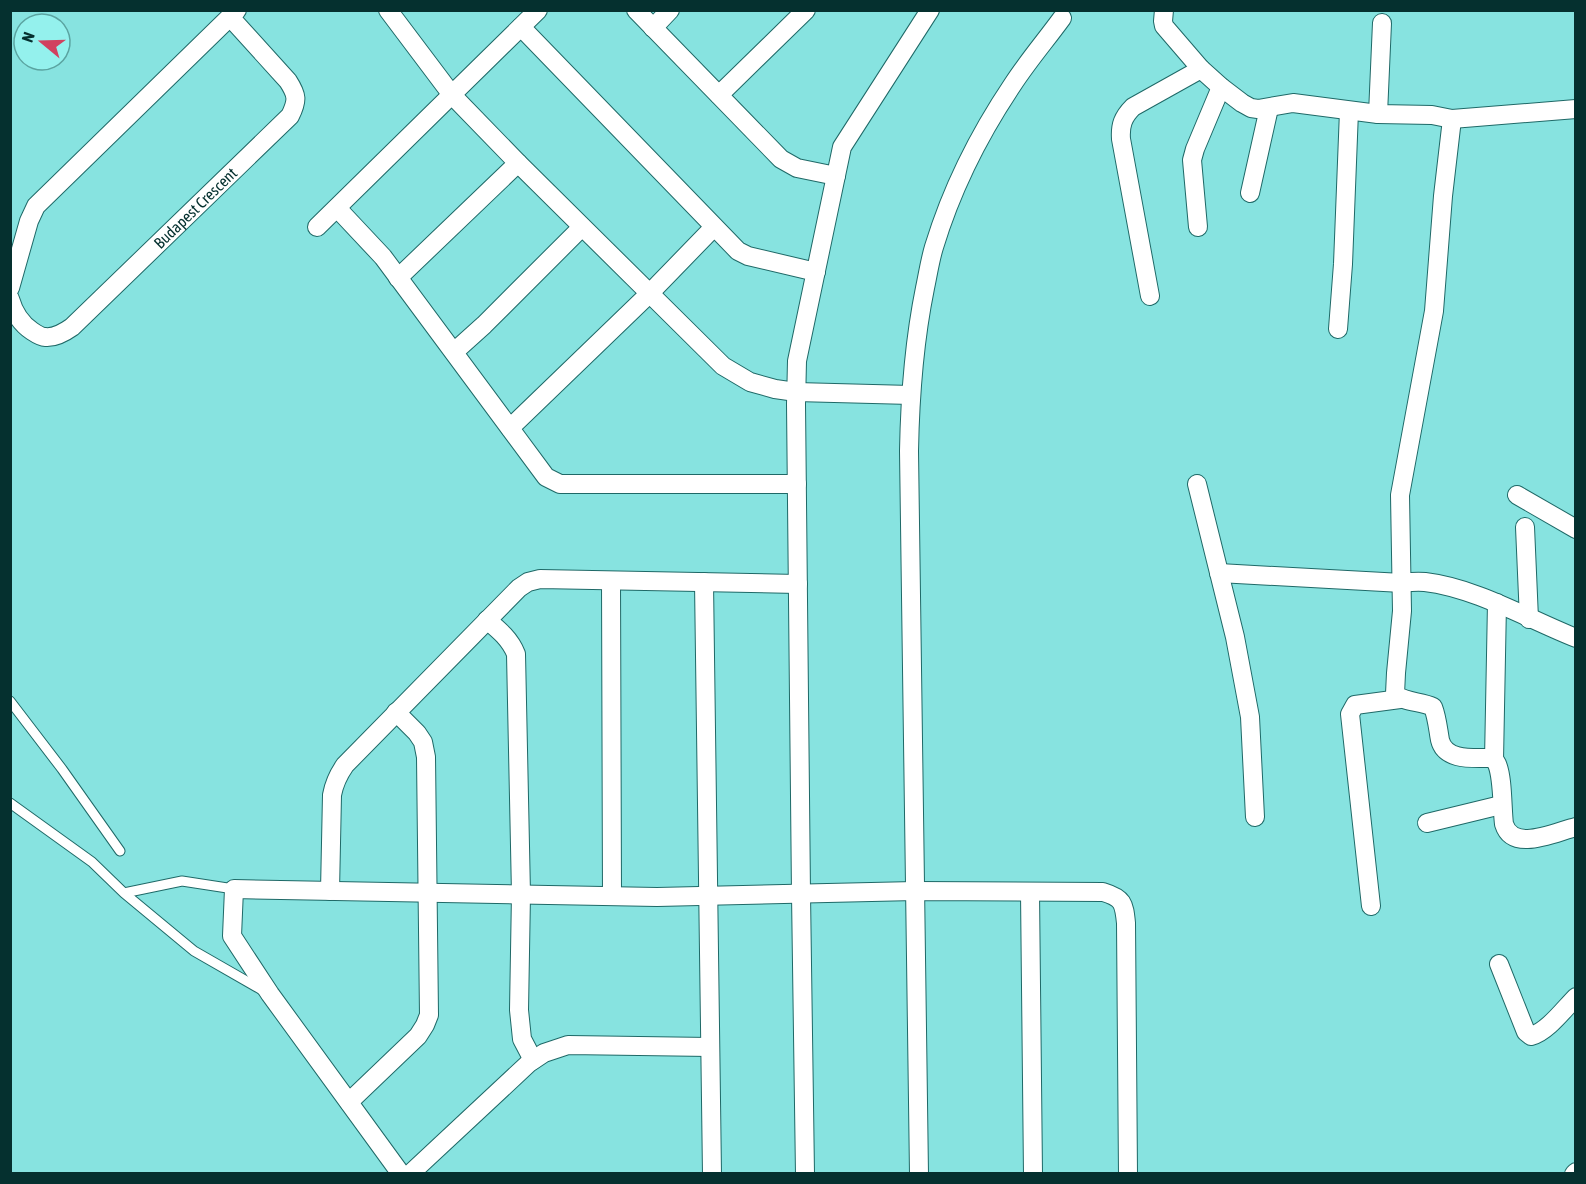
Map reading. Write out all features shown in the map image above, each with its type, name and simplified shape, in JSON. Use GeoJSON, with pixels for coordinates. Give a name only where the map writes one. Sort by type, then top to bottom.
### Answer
{"type":"FeatureCollection","features":[{"type":"Feature","properties":{"kind":"street"},"geometry":{"type":"LineString","coordinates":[[388,10],[409,41],[452,95],[723,366],[750,382],[775,390],[911,394]]}},
{"type":"Feature","properties":{"kind":"street"},"geometry":{"type":"LineString","coordinates":[[317,227],[537,10]]}},
{"type":"Feature","properties":{"kind":"street"},"geometry":{"type":"LineString","coordinates":[[636,10],[781,159],[797,168],[836,176]]}},
{"type":"Feature","properties":{"kind":"street"},"geometry":{"type":"LineString","coordinates":[[653,28],[670,10]]}},
{"type":"Feature","properties":{"kind":"street"},"geometry":{"type":"LineString","coordinates":[[719,95],[806,10]]}},
{"type":"Feature","properties":{"kind":"street"},"geometry":{"type":"LineString","coordinates":[[805,1173],[797,361],[842,147],[930,10]]}},
{"type":"Feature","properties":{"kind":"street"},"geometry":{"type":"LineString","coordinates":[[1164,10],[1164,26],[1201,69],[1221,87],[1251,108],[1258,110],[1293,103],[1378,114],[1432,115],[1452,119],[1575,109]]}},
{"type":"Feature","properties":{"kind":"street","name":"Budapest Crescent"},"geometry":{"type":"LineString","coordinates":[[10,288],[29,221],[36,206],[233,14],[295,91],[296,100],[290,116],[63,334],[45,337],[35,333],[22,324],[10,299]]}},
{"type":"Feature","properties":{"kind":"street"},"geometry":{"type":"LineString","coordinates":[[919,1173],[909,451],[913,360],[933,249],[954,190],[1013,83],[1062,18]]}},
{"type":"Feature","properties":{"kind":"street"},"geometry":{"type":"LineString","coordinates":[[1378,114],[1382,23]]}},
{"type":"Feature","properties":{"kind":"street"},"geometry":{"type":"LineString","coordinates":[[521,27],[738,251],[748,256],[816,272]]}},
{"type":"Feature","properties":{"kind":"street"},"geometry":{"type":"LineString","coordinates":[[1150,296],[1120,128],[1124,116],[1133,107],[1201,69]]}},
{"type":"Feature","properties":{"kind":"street"},"geometry":{"type":"LineString","coordinates":[[1198,227],[1192,160],[1221,87]]}},
{"type":"Feature","properties":{"kind":"street"},"geometry":{"type":"LineString","coordinates":[[1250,193],[1269,108]]}},
{"type":"Feature","properties":{"kind":"street"},"geometry":{"type":"LineString","coordinates":[[1338,329],[1349,111]]}},
{"type":"Feature","properties":{"kind":"street"},"geometry":{"type":"LineString","coordinates":[[1400,699],[1395,694],[1395,683],[1402,611],[1400,495],[1434,311],[1452,119]]}},
{"type":"Feature","properties":{"kind":"street"},"geometry":{"type":"LineString","coordinates":[[398,278],[518,163]]}},
{"type":"Feature","properties":{"kind":"street"},"geometry":{"type":"LineString","coordinates":[[337,208],[383,257],[546,477],[560,484],[797,484]]}},
{"type":"Feature","properties":{"kind":"street"},"geometry":{"type":"LineString","coordinates":[[454,352],[582,227]]}},
{"type":"Feature","properties":{"kind":"street"},"geometry":{"type":"LineString","coordinates":[[510,428],[649,294],[714,227]]}},
{"type":"Feature","properties":{"kind":"street"},"geometry":{"type":"LineString","coordinates":[[1197,484],[1235,637],[1250,717],[1255,818]]}},
{"type":"Feature","properties":{"kind":"street"},"geometry":{"type":"LineString","coordinates":[[1517,495],[1575,529]]}},
{"type":"Feature","properties":{"kind":"street"},"geometry":{"type":"LineString","coordinates":[[1526,527],[1529,619]]}},
{"type":"Feature","properties":{"kind":"street"},"geometry":{"type":"LineString","coordinates":[[1219,573],[1402,583],[1423,581],[1452,587],[1497,603],[1575,638]]}},
{"type":"Feature","properties":{"kind":"street"},"geometry":{"type":"LineString","coordinates":[[330,891],[332,795],[334,784],[345,765],[519,588],[528,582],[540,579],[798,584]]}},
{"type":"Feature","properties":{"kind":"street"},"geometry":{"type":"LineString","coordinates":[[611,580],[612,896]]}},
{"type":"Feature","properties":{"kind":"street"},"geometry":{"type":"LineString","coordinates":[[704,582],[712,1173]]}},
{"type":"Feature","properties":{"kind":"street"},"geometry":{"type":"LineString","coordinates":[[1497,603],[1494,760],[1497,763],[1500,778],[1501,806],[1506,831],[1519,839],[1538,837],[1575,827]]}},
{"type":"Feature","properties":{"kind":"street"},"geometry":{"type":"LineString","coordinates":[[487,620],[512,644],[516,654],[520,894],[519,1010],[522,1039],[533,1060]]}},
{"type":"Feature","properties":{"kind":"street"},"geometry":{"type":"LineString","coordinates":[[1371,906],[1350,714],[1355,705],[1400,699],[1420,702],[1432,707],[1441,744],[1449,753],[1463,758],[1494,760]]}},
{"type":"Feature","properties":{"kind":"street"},"geometry":{"type":"LineString","coordinates":[[349,1102],[418,1036],[429,1015],[426,757],[423,742],[417,733],[396,712]]}},
{"type":"Feature","properties":{"kind":"street"},"geometry":{"type":"LineString","coordinates":[[1427,823],[1501,806]]}},
{"type":"Feature","properties":{"kind":"street"},"geometry":{"type":"LineString","coordinates":[[401,1173],[270,994],[232,936],[234,889],[612,896],[915,891],[1103,892],[1119,898],[1124,906],[1126,923],[1128,1173]]}},
{"type":"Feature","properties":{"kind":"street"},"geometry":{"type":"LineString","coordinates":[[1030,892],[1033,1173]]}},
{"type":"Feature","properties":{"kind":"street"},"geometry":{"type":"LineString","coordinates":[[1499,964],[1526,1032],[1531,1036],[1536,1035],[1553,1022],[1575,997]]}},
{"type":"Feature","properties":{"kind":"street"},"geometry":{"type":"LineString","coordinates":[[410,1173],[533,1060],[544,1053],[568,1045],[710,1047]]}},
{"type":"Feature","properties":{"kind":"lane"},"geometry":{"type":"LineString","coordinates":[[10,701],[120,851]]}},
{"type":"Feature","properties":{"kind":"lane"},"geometry":{"type":"LineString","coordinates":[[10,802],[92,862],[124,893],[194,951],[270,994]]}},
{"type":"Feature","properties":{"kind":"lane"},"geometry":{"type":"LineString","coordinates":[[124,893],[182,881],[234,889]]}}]}
